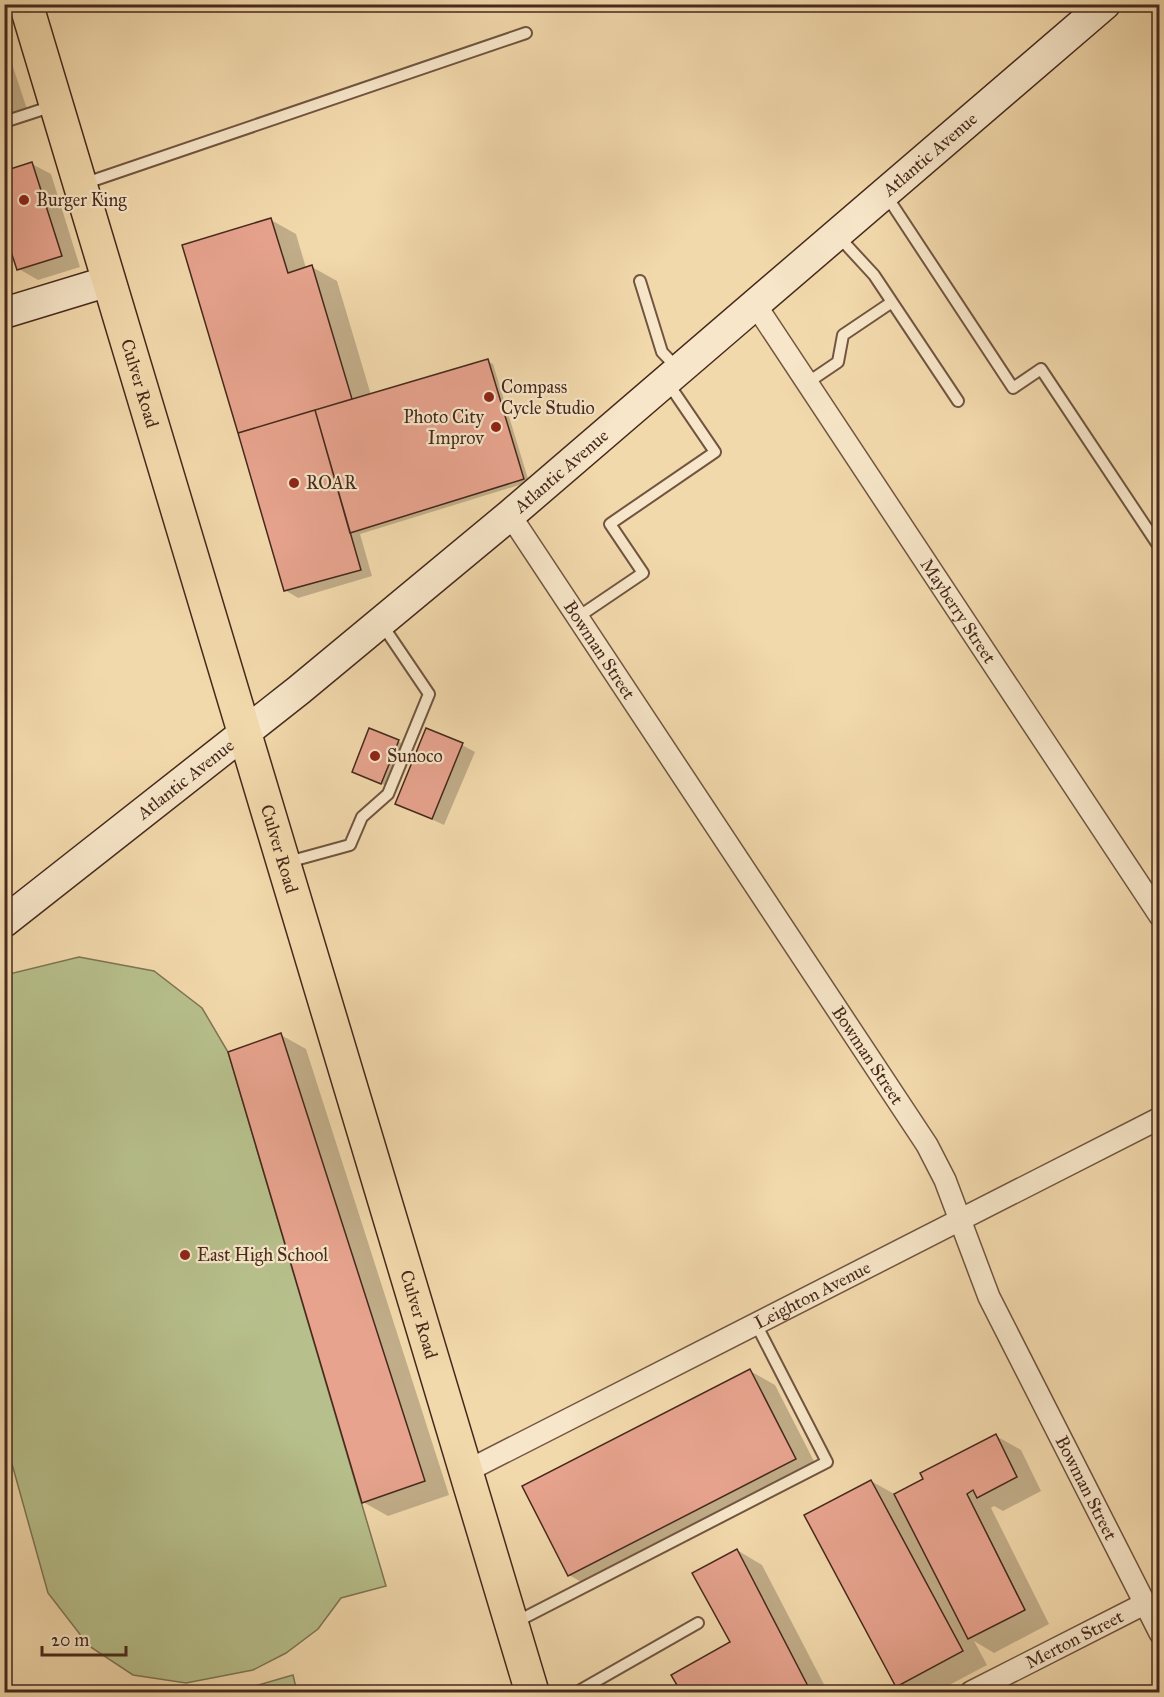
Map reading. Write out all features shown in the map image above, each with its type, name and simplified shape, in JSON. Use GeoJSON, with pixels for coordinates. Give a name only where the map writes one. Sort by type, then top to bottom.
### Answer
{"type":"FeatureCollection","features":[{"type":"Feature","properties":{"kind":"main road","name":"Culver Road"},"geometry":{"type":"LineString","coordinates":[[26,4],[532,1692]]}},
{"type":"Feature","properties":{"kind":"main road","name":"Atlantic Avenue"},"geometry":{"type":"LineString","coordinates":[[4,922],[246,733],[381,623],[1105,4]]}},
{"type":"Feature","properties":{"kind":"main road"},"geometry":{"type":"LineString","coordinates":[[4,313],[110,281]]}},
{"type":"Feature","properties":{"kind":"street","name":"Mayberry Street"},"geometry":{"type":"LineString","coordinates":[[755,304],[1160,916]]}},
{"type":"Feature","properties":{"kind":"street","name":"Bowman Street"},"geometry":{"type":"LineString","coordinates":[[510,515],[927,1145],[945,1180],[989,1297],[1160,1633]]}},
{"type":"Feature","properties":{"kind":"street","name":"Leighton Avenue"},"geometry":{"type":"LineString","coordinates":[[465,1472],[1160,1119]]}},
{"type":"Feature","properties":{"kind":"street","name":"Merton Street"},"geometry":{"type":"LineString","coordinates":[[971,1692],[1144,1604]]}},
{"type":"Feature","properties":{"kind":"lane"},"geometry":{"type":"LineString","coordinates":[[80,185],[526,33]]}},
{"type":"Feature","properties":{"kind":"lane"},"geometry":{"type":"LineString","coordinates":[[4,122],[56,105]]}},
{"type":"Feature","properties":{"kind":"lane"},"geometry":{"type":"LineString","coordinates":[[885,193],[1013,388],[1041,369],[1160,548]]}},
{"type":"Feature","properties":{"kind":"lane"},"geometry":{"type":"LineString","coordinates":[[837,234],[874,275],[958,401]]}},
{"type":"Feature","properties":{"kind":"lane"},"geometry":{"type":"LineString","coordinates":[[578,617],[643,573],[610,524],[715,452],[662,352],[640,281]]}},
{"type":"Feature","properties":{"kind":"lane"},"geometry":{"type":"LineString","coordinates":[[807,383],[838,362],[843,335],[892,302]]}},
{"type":"Feature","properties":{"kind":"lane"},"geometry":{"type":"LineString","coordinates":[[283,863],[351,845],[362,817],[388,794],[429,694],[381,623]]}},
{"type":"Feature","properties":{"kind":"lane"},"geometry":{"type":"LineString","coordinates":[[511,1625],[827,1462],[756,1324]]}},
{"type":"Feature","properties":{"kind":"lane"},"geometry":{"type":"LineString","coordinates":[[577,1692],[698,1623]]}},
{"type":"Feature","properties":{"kind":"green space","name":"East High School"},"geometry":{"type":"Polygon","coordinates":[[[79,957],[154,971],[202,1008],[228,1052],[386,1586],[341,1598],[318,1629],[286,1653],[253,1670],[186,1683],[133,1675],[89,1646],[48,1593],[5,1439],[5,975],[79,957]]]}},
{"type":"Feature","properties":{"kind":"green space"},"geometry":{"type":"Polygon","coordinates":[[[293,1675],[297,1692],[216,1692],[241,1690],[293,1675]]]}},
{"type":"Feature","properties":{"kind":"building","name":"Burger King"},"geometry":{"type":"Polygon","coordinates":[[[32,162],[62,256],[17,270],[4,230],[4,171],[32,162]]]}},
{"type":"Feature","properties":{"kind":"building"},"geometry":{"type":"Polygon","coordinates":[[[271,218],[288,273],[312,265],[352,399],[238,433],[182,245],[271,218]]]}},
{"type":"Feature","properties":{"kind":"building"},"geometry":{"type":"Polygon","coordinates":[[[488,359],[524,479],[350,533],[315,410],[488,359]]]}},
{"type":"Feature","properties":{"kind":"building","name":"ROAR"},"geometry":{"type":"Polygon","coordinates":[[[315,410],[361,570],[284,591],[238,433],[315,410]]]}},
{"type":"Feature","properties":{"kind":"building"},"geometry":{"type":"Polygon","coordinates":[[[369,728],[399,740],[381,784],[352,772],[369,728]]]}},
{"type":"Feature","properties":{"kind":"building"},"geometry":{"type":"Polygon","coordinates":[[[426,728],[463,743],[432,819],[395,804],[426,728]]]}},
{"type":"Feature","properties":{"kind":"building"},"geometry":{"type":"Polygon","coordinates":[[[281,1033],[425,1481],[362,1503],[228,1052],[281,1033]]]}},
{"type":"Feature","properties":{"kind":"building"},"geometry":{"type":"Polygon","coordinates":[[[750,1369],[796,1459],[568,1576],[522,1486],[750,1369]]]}},
{"type":"Feature","properties":{"kind":"building"},"geometry":{"type":"Polygon","coordinates":[[[996,1434],[1017,1477],[977,1498],[973,1490],[967,1494],[1025,1610],[968,1639],[894,1494],[923,1479],[920,1473],[996,1434]]]}},
{"type":"Feature","properties":{"kind":"building"},"geometry":{"type":"Polygon","coordinates":[[[871,1480],[963,1651],[896,1687],[804,1515],[871,1480]]]}},
{"type":"Feature","properties":{"kind":"building"},"geometry":{"type":"Polygon","coordinates":[[[737,1549],[811,1692],[681,1692],[671,1675],[730,1642],[692,1573],[737,1549]]]}},
{"type":"Feature","properties":{"kind":"place","name":"Burger King"},"geometry":{"type":"Point","coordinates":[24,200]}},
{"type":"Feature","properties":{"kind":"place","name":"Compass Cycle Studio"},"geometry":{"type":"Point","coordinates":[489,397]}},
{"type":"Feature","properties":{"kind":"place","name":"Photo City Improv"},"geometry":{"type":"Point","coordinates":[496,427]}},
{"type":"Feature","properties":{"kind":"place","name":"ROAR"},"geometry":{"type":"Point","coordinates":[294,483]}},
{"type":"Feature","properties":{"kind":"place","name":"Sunoco"},"geometry":{"type":"Point","coordinates":[375,756]}},
{"type":"Feature","properties":{"kind":"place","name":"East High School"},"geometry":{"type":"Point","coordinates":[185,1255]}}]}
